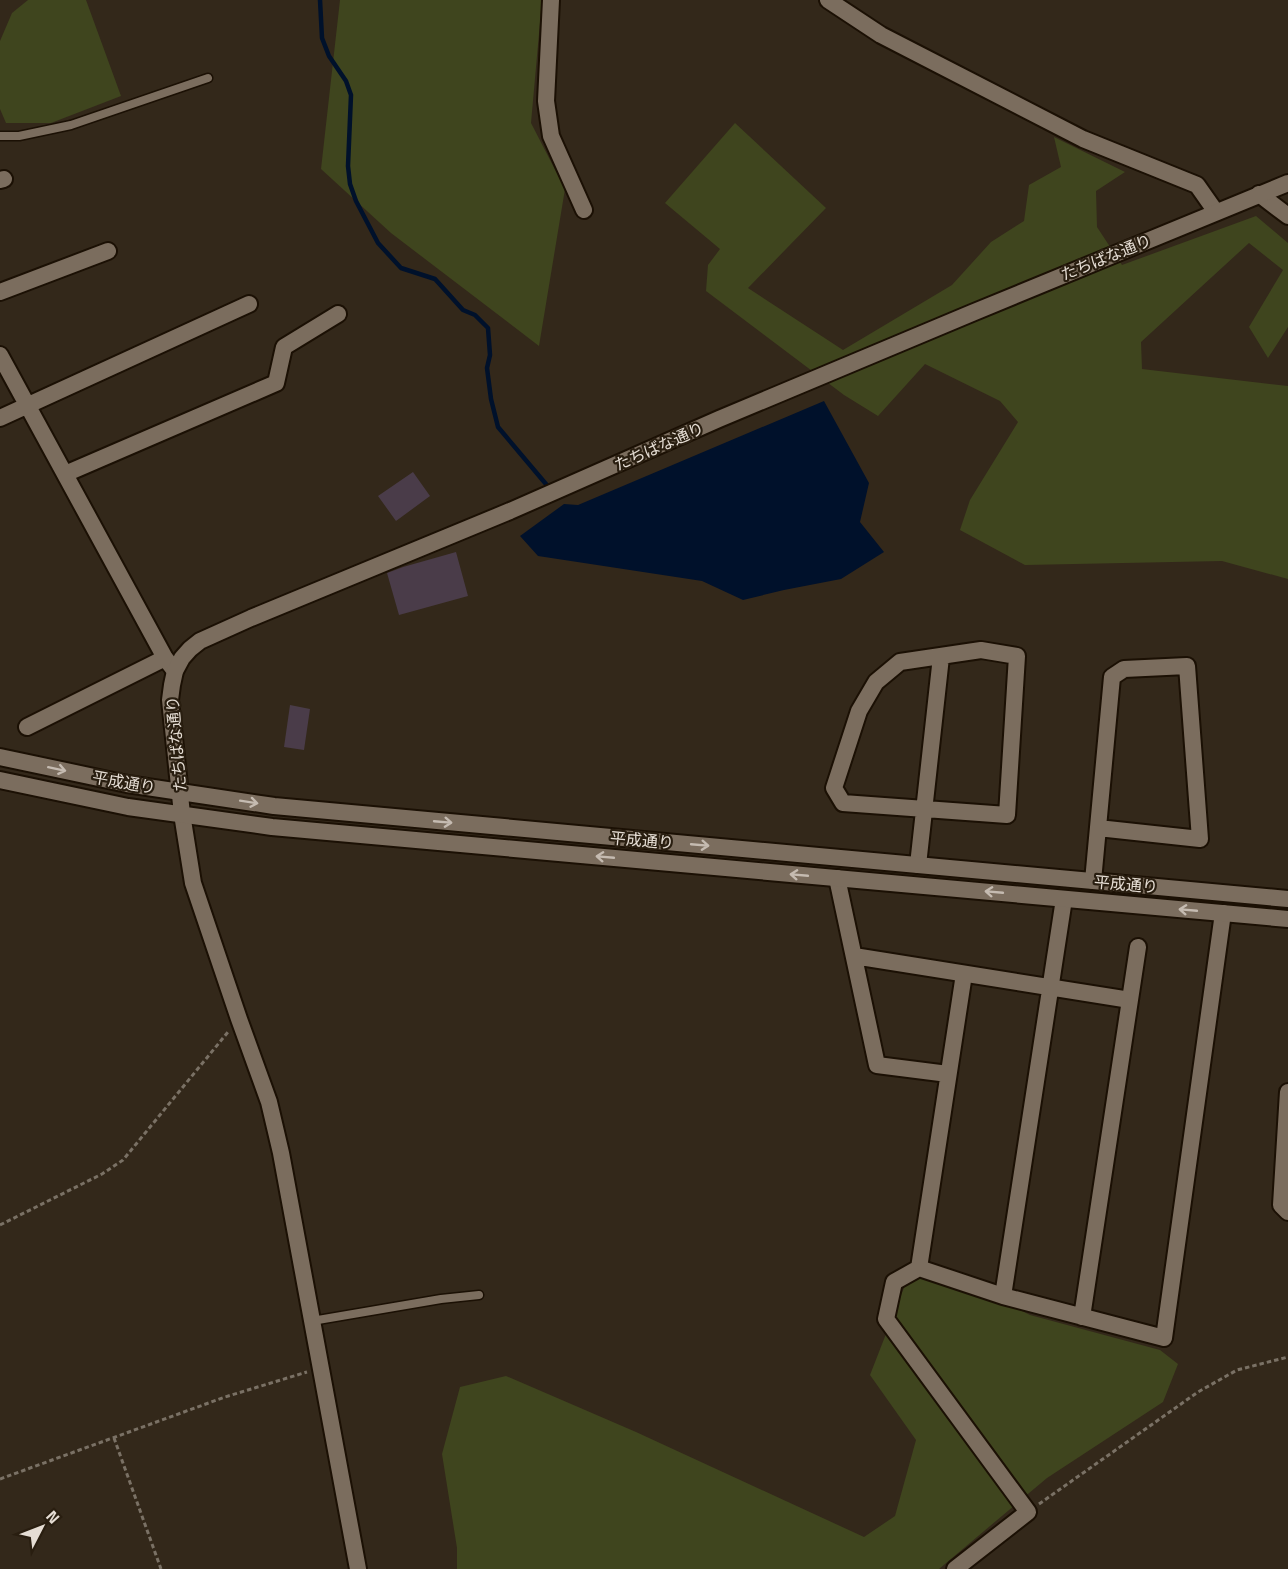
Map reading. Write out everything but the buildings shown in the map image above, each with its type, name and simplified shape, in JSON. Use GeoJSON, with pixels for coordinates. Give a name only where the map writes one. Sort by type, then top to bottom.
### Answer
{"type":"FeatureCollection","features":[{"type":"Feature","properties":{"kind":"street"},"geometry":{"type":"LineString","coordinates":[[551,0],[546,101],[551,136],[584,210]]}},
{"type":"Feature","properties":{"kind":"street"},"geometry":{"type":"LineString","coordinates":[[828,0],[881,35],[1083,139],[1197,185],[1216,212]]}},
{"type":"Feature","properties":{"kind":"street","name":"たちばな通り"},"geometry":{"type":"LineString","coordinates":[[358,1569],[274,1122],[193,883],[179,792],[170,699],[172,685],[170,664],[182,658],[200,641],[250,618],[510,511],[972,312],[1288,183]]}},
{"type":"Feature","properties":{"kind":"street"},"geometry":{"type":"LineString","coordinates":[[1259,195],[1288,216]]}},
{"type":"Feature","properties":{"kind":"street"},"geometry":{"type":"LineString","coordinates":[[0,292],[108,251]]}},
{"type":"Feature","properties":{"kind":"street"},"geometry":{"type":"LineString","coordinates":[[0,418],[249,304]]}},
{"type":"Feature","properties":{"kind":"street"},"geometry":{"type":"LineString","coordinates":[[65,474],[276,383],[284,347],[338,314]]}},
{"type":"Feature","properties":{"kind":"street"},"geometry":{"type":"LineString","coordinates":[[0,355],[170,664],[27,727]]}},
{"type":"Feature","properties":{"kind":"street"},"geometry":{"type":"LineString","coordinates":[[981,650],[1017,656],[1007,814],[924,808],[843,802],[834,788],[859,711],[876,682],[900,662],[981,650]]}},
{"type":"Feature","properties":{"kind":"street"},"geometry":{"type":"LineString","coordinates":[[918,865],[940,657]]}},
{"type":"Feature","properties":{"kind":"street"},"geometry":{"type":"LineString","coordinates":[[1093,881],[1112,677],[1124,669],[1187,666],[1200,839],[1098,828]]}},
{"type":"Feature","properties":{"kind":"street","name":"平成通り"},"geometry":{"type":"LineString","coordinates":[[0,757],[127,784],[274,806],[1288,899]]}},
{"type":"Feature","properties":{"kind":"street","name":"平成通り"},"geometry":{"type":"LineString","coordinates":[[0,780],[128,807],[284,828],[1288,919]]}},
{"type":"Feature","properties":{"kind":"street"},"geometry":{"type":"LineString","coordinates":[[837,878],[877,1065],[948,1074]]}},
{"type":"Feature","properties":{"kind":"street"},"geometry":{"type":"LineString","coordinates":[[1003,1296],[1064,899]]}},
{"type":"Feature","properties":{"kind":"street"},"geometry":{"type":"LineString","coordinates":[[955,1569],[1028,1512],[886,1319],[894,1282],[919,1268],[1003,1296],[1164,1338],[1223,913]]}},
{"type":"Feature","properties":{"kind":"street"},"geometry":{"type":"LineString","coordinates":[[1082,1317],[1138,947]]}},
{"type":"Feature","properties":{"kind":"street"},"geometry":{"type":"LineString","coordinates":[[854,956],[1130,1000]]}},
{"type":"Feature","properties":{"kind":"street"},"geometry":{"type":"LineString","coordinates":[[919,1268],[964,974]]}},
{"type":"Feature","properties":{"kind":"street"},"geometry":{"type":"LineString","coordinates":[[1288,1092],[1281,1205],[1288,1212]]}},
{"type":"Feature","properties":{"kind":"lane"},"geometry":{"type":"LineString","coordinates":[[0,136],[19,136],[71,125],[208,78]]}},
{"type":"Feature","properties":{"kind":"lane"},"geometry":{"type":"LineString","coordinates":[[312,1321],[441,1299],[479,1295]]}},
{"type":"Feature","properties":{"kind":"path"},"geometry":{"type":"LineString","coordinates":[[0,1225],[102,1174],[123,1160],[239,1019]]}},
{"type":"Feature","properties":{"kind":"path"},"geometry":{"type":"LineString","coordinates":[[1028,1512],[1198,1392],[1237,1370],[1288,1356]]}},
{"type":"Feature","properties":{"kind":"path"},"geometry":{"type":"LineString","coordinates":[[0,1479],[225,1397],[321,1368]]}},
{"type":"Feature","properties":{"kind":"path"},"geometry":{"type":"LineString","coordinates":[[114,1438],[161,1569]]}},
{"type":"Feature","properties":{"kind":"green space"},"geometry":{"type":"Polygon","coordinates":[[[28,0],[86,0],[121,96],[51,123],[6,123],[0,109],[0,41],[12,13],[28,0]]]}},
{"type":"Feature","properties":{"kind":"green space"},"geometry":{"type":"Polygon","coordinates":[[[340,0],[542,0],[531,123],[565,189],[539,346],[391,233],[321,169],[340,0]]]}},
{"type":"Feature","properties":{"kind":"green space"},"geometry":{"type":"Polygon","coordinates":[[[735,123],[826,208],[748,288],[843,350],[952,285],[991,242],[1024,221],[1029,185],[1061,167],[1054,137],[1125,172],[1096,191],[1097,227],[1122,265],[1256,216],[1288,243],[1288,327],[1268,358],[1249,327],[1283,270],[1249,243],[1141,342],[1142,369],[1288,386],[1288,579],[1222,561],[1025,565],[960,530],[970,500],[1018,422],[1000,401],[925,364],[878,416],[844,395],[706,291],[708,265],[720,249],[665,203],[735,123]]]}},
{"type":"Feature","properties":{"kind":"green space"},"geometry":{"type":"Polygon","coordinates":[[[909,1275],[973,1286],[1030,1315],[1160,1350],[1178,1364],[1163,1402],[1047,1478],[939,1569],[457,1569],[457,1548],[442,1454],[460,1387],[506,1376],[636,1432],[864,1537],[895,1516],[916,1440],[870,1375],[909,1275]]]}},
{"type":"Feature","properties":{"kind":"water"},"geometry":{"type":"Polygon","coordinates":[[[824,401],[869,483],[860,522],[884,552],[841,579],[743,600],[702,581],[538,556],[520,536],[564,504],[578,505],[824,401]]]}},
{"type":"Feature","properties":{"kind":"waterway"},"geometry":{"type":"LineString","coordinates":[[320,0],[322,38],[329,56],[346,81],[351,95],[348,166],[350,184],[356,201],[378,243],[401,268],[435,279],[463,310],[475,315],[488,328],[490,355],[487,368],[498,427],[551,490]]}}]}
